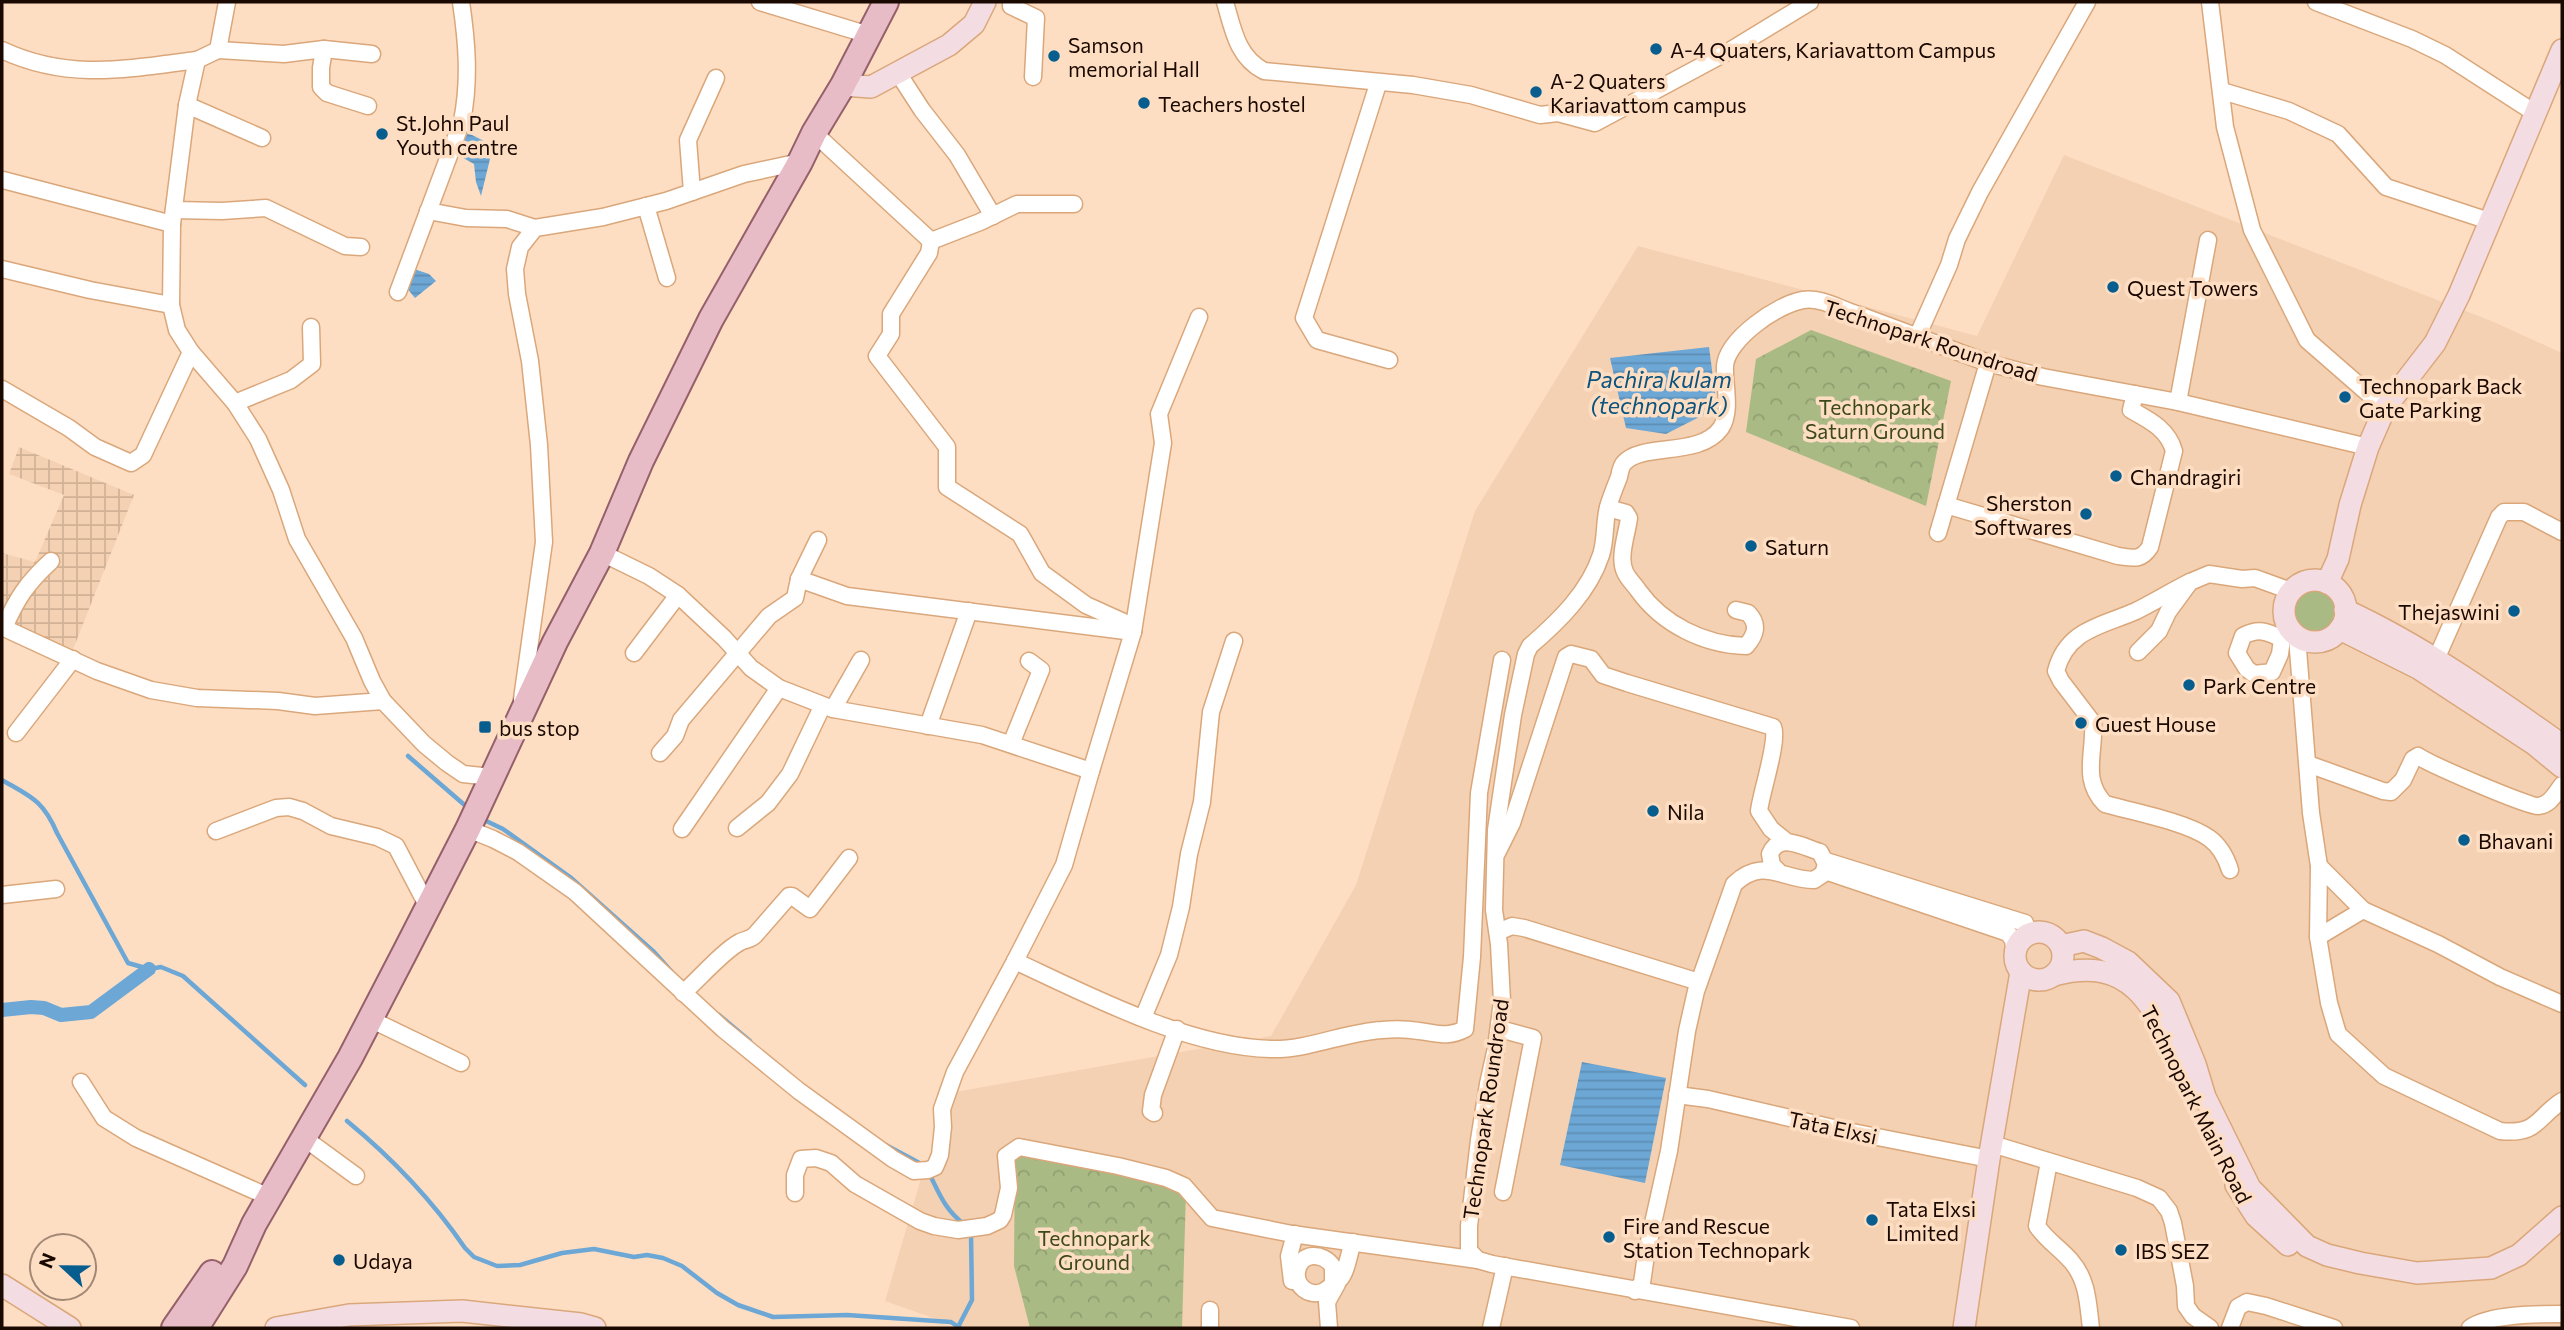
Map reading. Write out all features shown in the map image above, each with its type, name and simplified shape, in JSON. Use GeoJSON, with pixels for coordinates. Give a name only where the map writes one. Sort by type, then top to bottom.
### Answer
{"type":"FeatureCollection","features":[{"type":"Feature","properties":{"kind":"main road"},"geometry":{"type":"LineString","coordinates":[[196,1328],[235,1266],[254,1224],[370,1019],[472,819],[555,642],[602,553],[641,461],[711,319],[843,85],[886,2]]}},
{"type":"Feature","properties":{"kind":"main road"},"geometry":{"type":"LineString","coordinates":[[174,1328],[218,1265],[254,1224]]}},
{"type":"Feature","properties":{"kind":"street"},"geometry":{"type":"LineString","coordinates":[[218,50],[227,2]]}},
{"type":"Feature","properties":{"kind":"street"},"geometry":{"type":"LineString","coordinates":[[398,292],[462,121],[467,94],[467,43],[461,2]]}},
{"type":"Feature","properties":{"kind":"street"},"geometry":{"type":"LineString","coordinates":[[760,2],[869,34]]}},
{"type":"Feature","properties":{"kind":"street"},"geometry":{"type":"LineString","coordinates":[[843,85],[871,87],[948,45],[974,24],[985,2]]}},
{"type":"Feature","properties":{"kind":"street"},"geometry":{"type":"LineString","coordinates":[[1011,2],[1011,6],[1036,18],[1033,77]]}},
{"type":"Feature","properties":{"kind":"street"},"geometry":{"type":"LineString","coordinates":[[1225,2],[1235,36],[1245,57],[1252,65],[1264,71],[1378,84],[1413,85],[1459,93],[1540,115],[1558,113],[1595,123],[1731,50],[1810,2]]}},
{"type":"Feature","properties":{"kind":"street"},"geometry":{"type":"LineString","coordinates":[[1917,337],[1957,239],[1980,192],[2087,2]]}},
{"type":"Feature","properties":{"kind":"street"},"geometry":{"type":"LineString","coordinates":[[2210,2],[2225,127],[2252,230],[2307,340],[2385,408]]}},
{"type":"Feature","properties":{"kind":"street"},"geometry":{"type":"LineString","coordinates":[[2316,2],[2412,39],[2445,55],[2535,113]]}},
{"type":"Feature","properties":{"kind":"street"},"geometry":{"type":"LineString","coordinates":[[324,49],[321,87],[327,93],[368,106]]}},
{"type":"Feature","properties":{"kind":"street"},"geometry":{"type":"LineString","coordinates":[[2,50],[29,62],[93,71],[197,60],[218,50],[284,54],[324,49],[372,54]]}},
{"type":"Feature","properties":{"kind":"street"},"geometry":{"type":"LineString","coordinates":[[2327,583],[2338,559],[2350,505],[2368,447],[2385,408],[2435,343],[2459,295],[2488,220],[2562,50]]}},
{"type":"Feature","properties":{"kind":"street"},"geometry":{"type":"LineString","coordinates":[[197,60],[187,105],[173,217],[172,305],[177,330],[191,352],[235,403],[258,439],[281,490],[298,539],[355,638],[383,701],[424,744],[447,763],[463,774],[492,777]]}},
{"type":"Feature","properties":{"kind":"street"},"geometry":{"type":"LineString","coordinates":[[898,73],[922,110],[957,155],[993,216]]}},
{"type":"Feature","properties":{"kind":"street"},"geometry":{"type":"LineString","coordinates":[[692,192],[688,140],[716,78]]}},
{"type":"Feature","properties":{"kind":"street"},"geometry":{"type":"LineString","coordinates":[[1378,84],[1304,318],[1317,340],[1389,360]]}},
{"type":"Feature","properties":{"kind":"street"},"geometry":{"type":"LineString","coordinates":[[2222,91],[2289,111],[2338,134],[2386,187],[2488,220]]}},
{"type":"Feature","properties":{"kind":"street"},"geometry":{"type":"LineString","coordinates":[[187,105],[262,138]]}},
{"type":"Feature","properties":{"kind":"street"},"geometry":{"type":"LineString","coordinates":[[814,133],[931,241]]}},
{"type":"Feature","properties":{"kind":"street"},"geometry":{"type":"LineString","coordinates":[[428,211],[466,218],[507,219],[535,228],[603,217],[744,174],[800,162]]}},
{"type":"Feature","properties":{"kind":"street"},"geometry":{"type":"LineString","coordinates":[[3,180],[173,217],[266,208],[345,246],[361,247]]}},
{"type":"Feature","properties":{"kind":"street"},"geometry":{"type":"LineString","coordinates":[[931,241],[1017,204],[1074,204]]}},
{"type":"Feature","properties":{"kind":"street"},"geometry":{"type":"LineString","coordinates":[[646,206],[667,278]]}},
{"type":"Feature","properties":{"kind":"street"},"geometry":{"type":"LineString","coordinates":[[520,718],[544,542],[539,445],[530,361],[515,269],[520,247],[535,228]]}},
{"type":"Feature","properties":{"kind":"street"},"geometry":{"type":"LineString","coordinates":[[2178,402],[2208,240]]}},
{"type":"Feature","properties":{"kind":"street"},"geometry":{"type":"LineString","coordinates":[[931,241],[929,253],[891,314],[891,334],[877,356],[947,447],[947,487],[1020,534],[1042,573],[1086,605],[1128,624],[1133,632]]}},
{"type":"Feature","properties":{"kind":"street"},"geometry":{"type":"LineString","coordinates":[[2,269],[90,290],[172,305]]}},
{"type":"Feature","properties":{"kind":"street","name":"Technopark Roundroad"},"geometry":{"type":"LineString","coordinates":[[1478,1259],[1469,1251],[1469,1226],[1486,1095],[1500,1028],[1502,1001],[1494,910],[1499,805],[1525,654],[1576,600],[1589,581],[1601,554],[1608,508],[1623,464],[1635,454],[1704,442],[1714,436],[1726,419],[1725,369],[1731,349],[1741,336],[1774,313],[1803,300],[1824,302],[1988,363],[2074,384],[2178,402],[2368,447]]}},
{"type":"Feature","properties":{"kind":"street"},"geometry":{"type":"LineString","coordinates":[[472,819],[493,839],[518,852],[575,892],[760,1061],[866,1141],[914,1171],[935,1167],[940,1155],[942,1109],[955,1072],[1064,865],[1133,632],[1163,443],[1159,414],[1199,317]]}},
{"type":"Feature","properties":{"kind":"street"},"geometry":{"type":"LineString","coordinates":[[235,403],[291,380],[312,364],[311,327]]}},
{"type":"Feature","properties":{"kind":"street"},"geometry":{"type":"LineString","coordinates":[[2,389],[69,428],[95,447],[131,463],[143,455],[191,352]]}},
{"type":"Feature","properties":{"kind":"street"},"geometry":{"type":"LineString","coordinates":[[1938,533],[1988,363]]}},
{"type":"Feature","properties":{"kind":"street"},"geometry":{"type":"LineString","coordinates":[[1946,505],[2118,556],[2137,559],[2150,547],[2174,451],[2164,431],[2131,410],[2135,394]]}},
{"type":"Feature","properties":{"kind":"street"},"geometry":{"type":"LineString","coordinates":[[1608,508],[1626,513],[1629,518],[1623,549],[1625,572],[1647,603],[1668,621],[1712,642],[1746,646],[1752,639],[1756,626],[1748,613],[1736,610]]}},
{"type":"Feature","properties":{"kind":"street"},"geometry":{"type":"LineString","coordinates":[[2342,620],[2437,657],[2499,517],[2504,512],[2524,512],[2562,532]]}},
{"type":"Feature","properties":{"kind":"street"},"geometry":{"type":"LineString","coordinates":[[660,753],[673,740],[681,720],[769,615],[795,597],[799,579],[818,540]]}},
{"type":"Feature","properties":{"kind":"street"},"geometry":{"type":"LineString","coordinates":[[602,553],[649,576],[678,595],[751,668],[779,688],[828,708],[982,734],[1091,771]]}},
{"type":"Feature","properties":{"kind":"street"},"geometry":{"type":"LineString","coordinates":[[51,561],[28,583],[3,627],[97,671],[150,690],[197,698],[278,701],[315,706],[383,701]]}},
{"type":"Feature","properties":{"kind":"street"},"geometry":{"type":"LineString","coordinates":[[2230,870],[2223,852],[2211,839],[2193,829],[2105,804],[2100,800],[2089,771],[2093,723],[2056,671],[2065,650],[2081,632],[2136,611],[2210,574],[2242,579],[2255,578],[2291,591]]}},
{"type":"Feature","properties":{"kind":"street"},"geometry":{"type":"LineString","coordinates":[[799,579],[847,596],[1133,632]]}},
{"type":"Feature","properties":{"kind":"street"},"geometry":{"type":"LineString","coordinates":[[2138,652],[2160,631],[2168,612],[2190,582]]}},
{"type":"Feature","properties":{"kind":"street"},"geometry":{"type":"LineString","coordinates":[[2290,636],[2312,642],[2325,641],[2342,620],[2339,592],[2327,583],[2304,582],[2291,591],[2284,611],[2308,764],[2311,813],[2319,866],[2318,937],[2329,1003],[2338,1034],[2384,1076],[2500,1131],[2533,1128],[2562,1101]]}},
{"type":"Feature","properties":{"kind":"street"},"geometry":{"type":"LineString","coordinates":[[634,653],[678,595]]}},
{"type":"Feature","properties":{"kind":"street"},"geometry":{"type":"LineString","coordinates":[[928,726],[968,611]]}},
{"type":"Feature","properties":{"kind":"street"},"geometry":{"type":"LineString","coordinates":[[2342,620],[2533,744],[2562,767]]}},
{"type":"Feature","properties":{"kind":"street"},"geometry":{"type":"LineString","coordinates":[[1143,1018],[1169,955],[1181,907],[1189,854],[1202,802],[1211,712],[1234,641]]}},
{"type":"Feature","properties":{"kind":"street"},"geometry":{"type":"LineString","coordinates":[[2425,652],[2562,745]]}},
{"type":"Feature","properties":{"kind":"street"},"geometry":{"type":"LineString","coordinates":[[1497,853],[1512,823],[1566,657],[1571,654],[1591,659],[1603,675],[1773,727],[1773,745],[1759,811],[1771,829],[1787,842],[1820,852],[1825,866],[1820,877],[1810,880],[1778,871],[1763,870],[1750,873],[1734,884],[1699,982],[1687,1031],[1669,1151],[1646,1255],[1643,1283],[1634,1291]]}},
{"type":"Feature","properties":{"kind":"street"},"geometry":{"type":"LineString","coordinates":[[16,733],[73,659]]}},
{"type":"Feature","properties":{"kind":"street"},"geometry":{"type":"LineString","coordinates":[[737,828],[768,803],[790,774],[828,708],[861,660]]}},
{"type":"Feature","properties":{"kind":"street"},"geometry":{"type":"LineString","coordinates":[[1015,961],[1143,1018],[1214,1041],[1273,1049],[1380,1030],[1418,1031],[1453,1036],[1465,1029],[1472,957],[1479,793],[1502,660]]}},
{"type":"Feature","properties":{"kind":"street"},"geometry":{"type":"LineString","coordinates":[[1011,744],[1041,670],[1029,661]]}},
{"type":"Feature","properties":{"kind":"street"},"geometry":{"type":"LineString","coordinates":[[682,829],[779,688]]}},
{"type":"Feature","properties":{"kind":"street"},"geometry":{"type":"LineString","coordinates":[[2308,764],[2391,792],[2403,780],[2413,759],[2418,757],[2529,806],[2547,804],[2562,785]]}},
{"type":"Feature","properties":{"kind":"street"},"geometry":{"type":"LineString","coordinates":[[216,831],[276,808],[289,807],[303,811],[331,826],[377,837],[396,846],[428,907]]}},
{"type":"Feature","properties":{"kind":"street"},"geometry":{"type":"LineString","coordinates":[[1778,871],[1770,862],[1770,854],[1776,845],[1787,842]]}},
{"type":"Feature","properties":{"kind":"street"},"geometry":{"type":"LineString","coordinates":[[683,993],[733,948],[755,935],[789,896],[810,909],[849,858]]}},
{"type":"Feature","properties":{"kind":"street"},"geometry":{"type":"LineString","coordinates":[[1825,866],[2025,923],[2028,934]]}},
{"type":"Feature","properties":{"kind":"street"},"geometry":{"type":"LineString","coordinates":[[1825,866],[2008,933],[2031,971]]}},
{"type":"Feature","properties":{"kind":"street"},"geometry":{"type":"LineString","coordinates":[[2319,866],[2363,910],[2562,1004]]}},
{"type":"Feature","properties":{"kind":"street"},"geometry":{"type":"LineString","coordinates":[[2,895],[56,889]]}},
{"type":"Feature","properties":{"kind":"street"},"geometry":{"type":"LineString","coordinates":[[2318,937],[2363,910]]}},
{"type":"Feature","properties":{"kind":"street"},"geometry":{"type":"LineString","coordinates":[[1498,932],[1512,926],[1524,928],[1699,982]]}},
{"type":"Feature","properties":{"kind":"street"},"geometry":{"type":"LineString","coordinates":[[1965,1328],[2031,971],[2018,943],[2028,934],[2043,932],[2057,939],[2063,958],[2031,971]]}},
{"type":"Feature","properties":{"kind":"street","name":"Technopark Main Road"},"geometry":{"type":"LineString","coordinates":[[2061,946],[2084,941],[2102,948],[2128,962],[2169,1001],[2195,1064],[2205,1097],[2250,1188],[2307,1246],[2327,1255],[2417,1273],[2491,1268],[2519,1255],[2562,1217]]}},
{"type":"Feature","properties":{"kind":"street","name":"Technopark Main Road"},"geometry":{"type":"LineString","coordinates":[[2031,971],[2103,970],[2129,984],[2149,1003],[2170,1041],[2217,1150],[2245,1200],[2256,1216],[2306,1260],[2367,1277],[2435,1281],[2472,1279],[2522,1264],[2562,1226]]}},
{"type":"Feature","properties":{"kind":"street"},"geometry":{"type":"LineString","coordinates":[[370,1019],[461,1063]]}},
{"type":"Feature","properties":{"kind":"street"},"geometry":{"type":"LineString","coordinates":[[1500,1028],[1533,1038],[1503,1192]]}},
{"type":"Feature","properties":{"kind":"street"},"geometry":{"type":"LineString","coordinates":[[1154,1114],[1151,1111],[1153,1095],[1177,1029]]}},
{"type":"Feature","properties":{"kind":"street"},"geometry":{"type":"LineString","coordinates":[[82,1082],[104,1118],[125,1131],[269,1197]]}},
{"type":"Feature","properties":{"kind":"street","name":"Tata Elxsi"},"geometry":{"type":"LineString","coordinates":[[1677,1095],[1708,1099],[1842,1130],[2049,1162],[2137,1188],[2159,1198],[2169,1211],[2185,1286],[2186,1306],[2193,1316],[2210,1328]]}},
{"type":"Feature","properties":{"kind":"street"},"geometry":{"type":"LineString","coordinates":[[304,1138],[356,1176]]}},
{"type":"Feature","properties":{"kind":"street"},"geometry":{"type":"LineString","coordinates":[[794,1193],[795,1175],[801,1159],[817,1158],[831,1163],[855,1184],[919,1221],[950,1230],[987,1226],[1000,1220],[1003,1215],[1009,1188],[1006,1156],[1019,1147],[1166,1178],[1184,1185],[1212,1218],[1296,1234],[1478,1259],[1634,1291],[1851,1328]]}},
{"type":"Feature","properties":{"kind":"street"},"geometry":{"type":"LineString","coordinates":[[1973,1328],[1996,1153]]}},
{"type":"Feature","properties":{"kind":"street"},"geometry":{"type":"LineString","coordinates":[[2049,1162],[2037,1226],[2048,1241],[2073,1263],[2082,1279],[2087,1291],[2091,1328]]}},
{"type":"Feature","properties":{"kind":"street"},"geometry":{"type":"LineString","coordinates":[[1296,1234],[1289,1256],[1289,1270],[1293,1282],[1299,1284]]}},
{"type":"Feature","properties":{"kind":"street"},"geometry":{"type":"LineString","coordinates":[[1329,1328],[1327,1302],[1353,1242]]}},
{"type":"Feature","properties":{"kind":"street"},"geometry":{"type":"LineString","coordinates":[[1313,1255],[1325,1258],[1330,1262],[1336,1280],[1327,1290],[1315,1293],[1303,1289],[1297,1278],[1298,1266],[1313,1255]]}},
{"type":"Feature","properties":{"kind":"street"},"geometry":{"type":"LineString","coordinates":[[1491,1328],[1505,1266]]}},
{"type":"Feature","properties":{"kind":"street"},"geometry":{"type":"LineString","coordinates":[[2,1285],[70,1328]]}},
{"type":"Feature","properties":{"kind":"street"},"geometry":{"type":"LineString","coordinates":[[2230,1328],[2238,1307],[2247,1302],[2334,1328]]}},
{"type":"Feature","properties":{"kind":"street"},"geometry":{"type":"LineString","coordinates":[[1210,1310],[1210,1328]]}},
{"type":"Feature","properties":{"kind":"street"},"geometry":{"type":"LineString","coordinates":[[275,1328],[349,1315],[462,1311],[581,1324],[595,1328]]}},
{"type":"Feature","properties":{"kind":"street"},"geometry":{"type":"LineString","coordinates":[[2470,1328],[2476,1323],[2493,1320],[2562,1314]]}},
{"type":"Feature","properties":{"kind":"street"},"geometry":{"type":"LineString","coordinates":[[383,1328],[436,1325],[518,1328]]}},
{"type":"Feature","properties":{"kind":"shaded area"},"geometry":{"type":"Polygon","coordinates":[[[2064,155],[2494,322],[2562,353],[2562,1328],[961,1328],[885,1301],[922,1175],[955,1092],[1271,1036],[1356,885],[1475,511],[1638,246],[1977,336],[2064,155]]]}},
{"type":"Feature","properties":{"kind":"shaded area"},"geometry":{"type":"Polygon","coordinates":[[[19,447],[134,495],[72,652],[2,616],[2,553],[35,562],[64,495],[9,474],[19,447]]]}},
{"type":"Feature","properties":{"kind":"green space","name":"Technopark Saturn Ground"},"geometry":{"type":"Polygon","coordinates":[[[1811,330],[1951,381],[1926,506],[1746,432],[1756,359],[1811,330]]]}},
{"type":"Feature","properties":{"kind":"green space"},"geometry":{"type":"Polygon","coordinates":[[[2315,586],[2332,594],[2340,611],[2332,628],[2315,636],[2298,628],[2290,611],[2298,594],[2315,586]]]}},
{"type":"Feature","properties":{"kind":"green space","name":"Technopark Ground"},"geometry":{"type":"Polygon","coordinates":[[[1015,1149],[1186,1191],[1182,1328],[1030,1328],[1014,1266],[1015,1149]]]}},
{"type":"Feature","properties":{"kind":"water"},"geometry":{"type":"Polygon","coordinates":[[[468,133],[486,142],[490,159],[481,196],[474,164],[456,154],[468,133]]]}},
{"type":"Feature","properties":{"kind":"water"},"geometry":{"type":"Polygon","coordinates":[[[414,269],[429,274],[436,281],[415,298],[405,286],[414,269]]]}},
{"type":"Feature","properties":{"kind":"water","name":"Pachira kulam (technopark)"},"geometry":{"type":"Polygon","coordinates":[[[1709,347],[1717,408],[1666,434],[1626,428],[1610,358],[1709,347]]]}},
{"type":"Feature","properties":{"kind":"water"},"geometry":{"type":"Polygon","coordinates":[[[1582,1062],[1666,1078],[1645,1183],[1560,1165],[1582,1062]]]}},
{"type":"Feature","properties":{"kind":"waterway"},"geometry":{"type":"LineString","coordinates":[[408,756],[468,808]]}},
{"type":"Feature","properties":{"kind":"waterway"},"geometry":{"type":"LineString","coordinates":[[2,780],[35,800],[47,813],[128,963],[149,969],[161,967],[183,976],[305,1085]]}},
{"type":"Feature","properties":{"kind":"waterway"},"geometry":{"type":"LineString","coordinates":[[480,818],[503,829],[570,877],[654,952],[671,971]]}},
{"type":"Feature","properties":{"kind":"waterway"},"geometry":{"type":"LineString","coordinates":[[2,1010],[44,1008],[61,1015],[91,1012],[149,969]]}},
{"type":"Feature","properties":{"kind":"waterway"},"geometry":{"type":"LineString","coordinates":[[719,1015],[750,1041]]}},
{"type":"Feature","properties":{"kind":"waterway"},"geometry":{"type":"LineString","coordinates":[[347,1121],[410,1180],[474,1257],[497,1266],[520,1265],[562,1253],[594,1249],[634,1257],[647,1255],[682,1266],[717,1293],[738,1305],[773,1317],[847,1315],[951,1322],[960,1328]]}},
{"type":"Feature","properties":{"kind":"waterway"},"geometry":{"type":"LineString","coordinates":[[884,1144],[925,1166]]}},
{"type":"Feature","properties":{"kind":"waterway"},"geometry":{"type":"LineString","coordinates":[[929,1173],[948,1208],[965,1225]]}},
{"type":"Feature","properties":{"kind":"waterway"},"geometry":{"type":"LineString","coordinates":[[958,1327],[972,1300],[971,1232]]}},
{"type":"Feature","properties":{"kind":"place","name":"A-4 Quaters, Kariavattom Campus"},"geometry":{"type":"Point","coordinates":[1656,49]}},
{"type":"Feature","properties":{"kind":"place","name":"Samson memorial Hall"},"geometry":{"type":"Point","coordinates":[1054,56]}},
{"type":"Feature","properties":{"kind":"place","name":"A-2 Quaters Kariavattom campus"},"geometry":{"type":"Point","coordinates":[1536,92]}},
{"type":"Feature","properties":{"kind":"place","name":"Teachers hostel"},"geometry":{"type":"Point","coordinates":[1144,103]}},
{"type":"Feature","properties":{"kind":"place","name":"St.John Paul Youth centre"},"geometry":{"type":"Point","coordinates":[382,134]}},
{"type":"Feature","properties":{"kind":"place","name":"Quest Towers"},"geometry":{"type":"Point","coordinates":[2113,287]}},
{"type":"Feature","properties":{"kind":"place","name":"Technopark Back Gate Parking"},"geometry":{"type":"Point","coordinates":[2345,397]}},
{"type":"Feature","properties":{"kind":"place","name":"Chandragiri"},"geometry":{"type":"Point","coordinates":[2116,476]}},
{"type":"Feature","properties":{"kind":"place","name":"Sherston Softwares"},"geometry":{"type":"Point","coordinates":[2086,514]}},
{"type":"Feature","properties":{"kind":"place","name":"Saturn"},"geometry":{"type":"Point","coordinates":[1751,546]}},
{"type":"Feature","properties":{"kind":"place","name":"Thejaswini"},"geometry":{"type":"Point","coordinates":[2514,611]}},
{"type":"Feature","properties":{"kind":"place","name":"Park Centre"},"geometry":{"type":"Point","coordinates":[2189,685]}},
{"type":"Feature","properties":{"kind":"place","name":"Guest House"},"geometry":{"type":"Point","coordinates":[2081,723]}},
{"type":"Feature","properties":{"kind":"place","name":"bus stop"},"geometry":{"type":"Point","coordinates":[485,727]}},
{"type":"Feature","properties":{"kind":"place","name":"Nila"},"geometry":{"type":"Point","coordinates":[1653,811]}},
{"type":"Feature","properties":{"kind":"place","name":"Bhavani"},"geometry":{"type":"Point","coordinates":[2464,840]}},
{"type":"Feature","properties":{"kind":"place","name":"Tata Elxsi Limited"},"geometry":{"type":"Point","coordinates":[1872,1220]}},
{"type":"Feature","properties":{"kind":"place","name":"Fire and Rescue Station Technopark"},"geometry":{"type":"Point","coordinates":[1609,1237]}},
{"type":"Feature","properties":{"kind":"place","name":"IBS SEZ"},"geometry":{"type":"Point","coordinates":[2121,1250]}},
{"type":"Feature","properties":{"kind":"place","name":"Udaya"},"geometry":{"type":"Point","coordinates":[339,1260]}}]}
